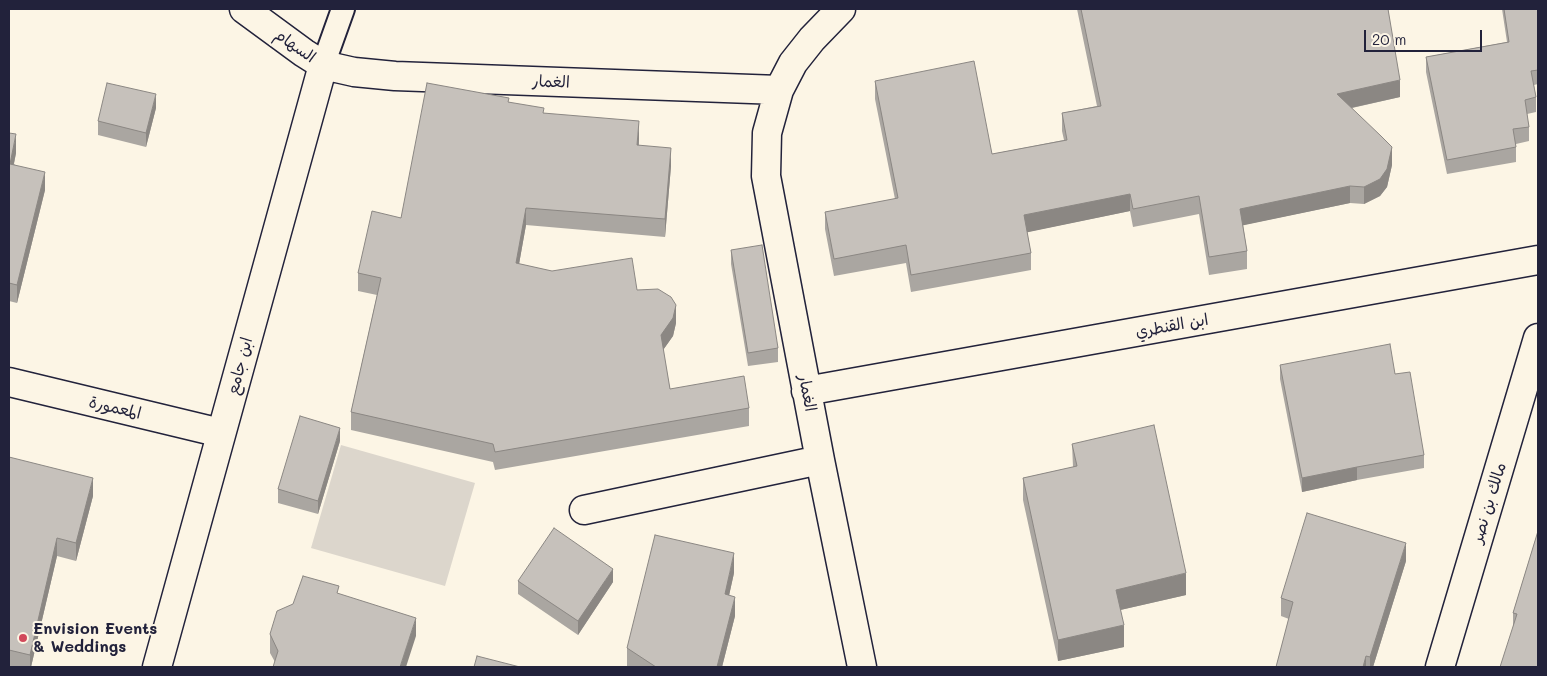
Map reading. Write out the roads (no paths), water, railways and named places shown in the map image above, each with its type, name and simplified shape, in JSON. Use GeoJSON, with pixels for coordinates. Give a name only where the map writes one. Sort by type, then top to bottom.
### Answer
{"type":"FeatureCollection","features":[{"type":"Feature","properties":{"kind":"street","name":"السهام"},"geometry":{"type":"LineString","coordinates":[[244,9],[323,65]]}},
{"type":"Feature","properties":{"kind":"street","name":"الغمار"},"geometry":{"type":"LineString","coordinates":[[842,9],[812,39],[793,64],[779,90],[767,132],[766,176],[806,391],[862,667]]}},
{"type":"Feature","properties":{"kind":"street","name":"الغمار"},"geometry":{"type":"LineString","coordinates":[[323,65],[354,72],[395,76],[779,90]]}},
{"type":"Feature","properties":{"kind":"street","name":"ابن جامع"},"geometry":{"type":"LineString","coordinates":[[157,667],[323,65]]}},
{"type":"Feature","properties":{"kind":"street","name":"ابن القنطري"},"geometry":{"type":"LineString","coordinates":[[806,391],[1538,260]]}},
{"type":"Feature","properties":{"kind":"street","name":"مالك بن نصر"},"geometry":{"type":"LineString","coordinates":[[1440,667],[1538,338]]}},
{"type":"Feature","properties":{"kind":"street","name":"المعمورة"},"geometry":{"type":"LineString","coordinates":[[9,382],[221,433]]}},
{"type":"Feature","properties":{"kind":"street"},"geometry":{"type":"LineString","coordinates":[[584,510],[820,460]]}},
{"type":"Feature","properties":{"kind":"lane"},"geometry":{"type":"LineString","coordinates":[[323,65],[343,9]]}},
{"type":"Feature","properties":{"kind":"place","name":"Envision Events & Weddings"},"geometry":{"type":"Point","coordinates":[23,638]}}]}
